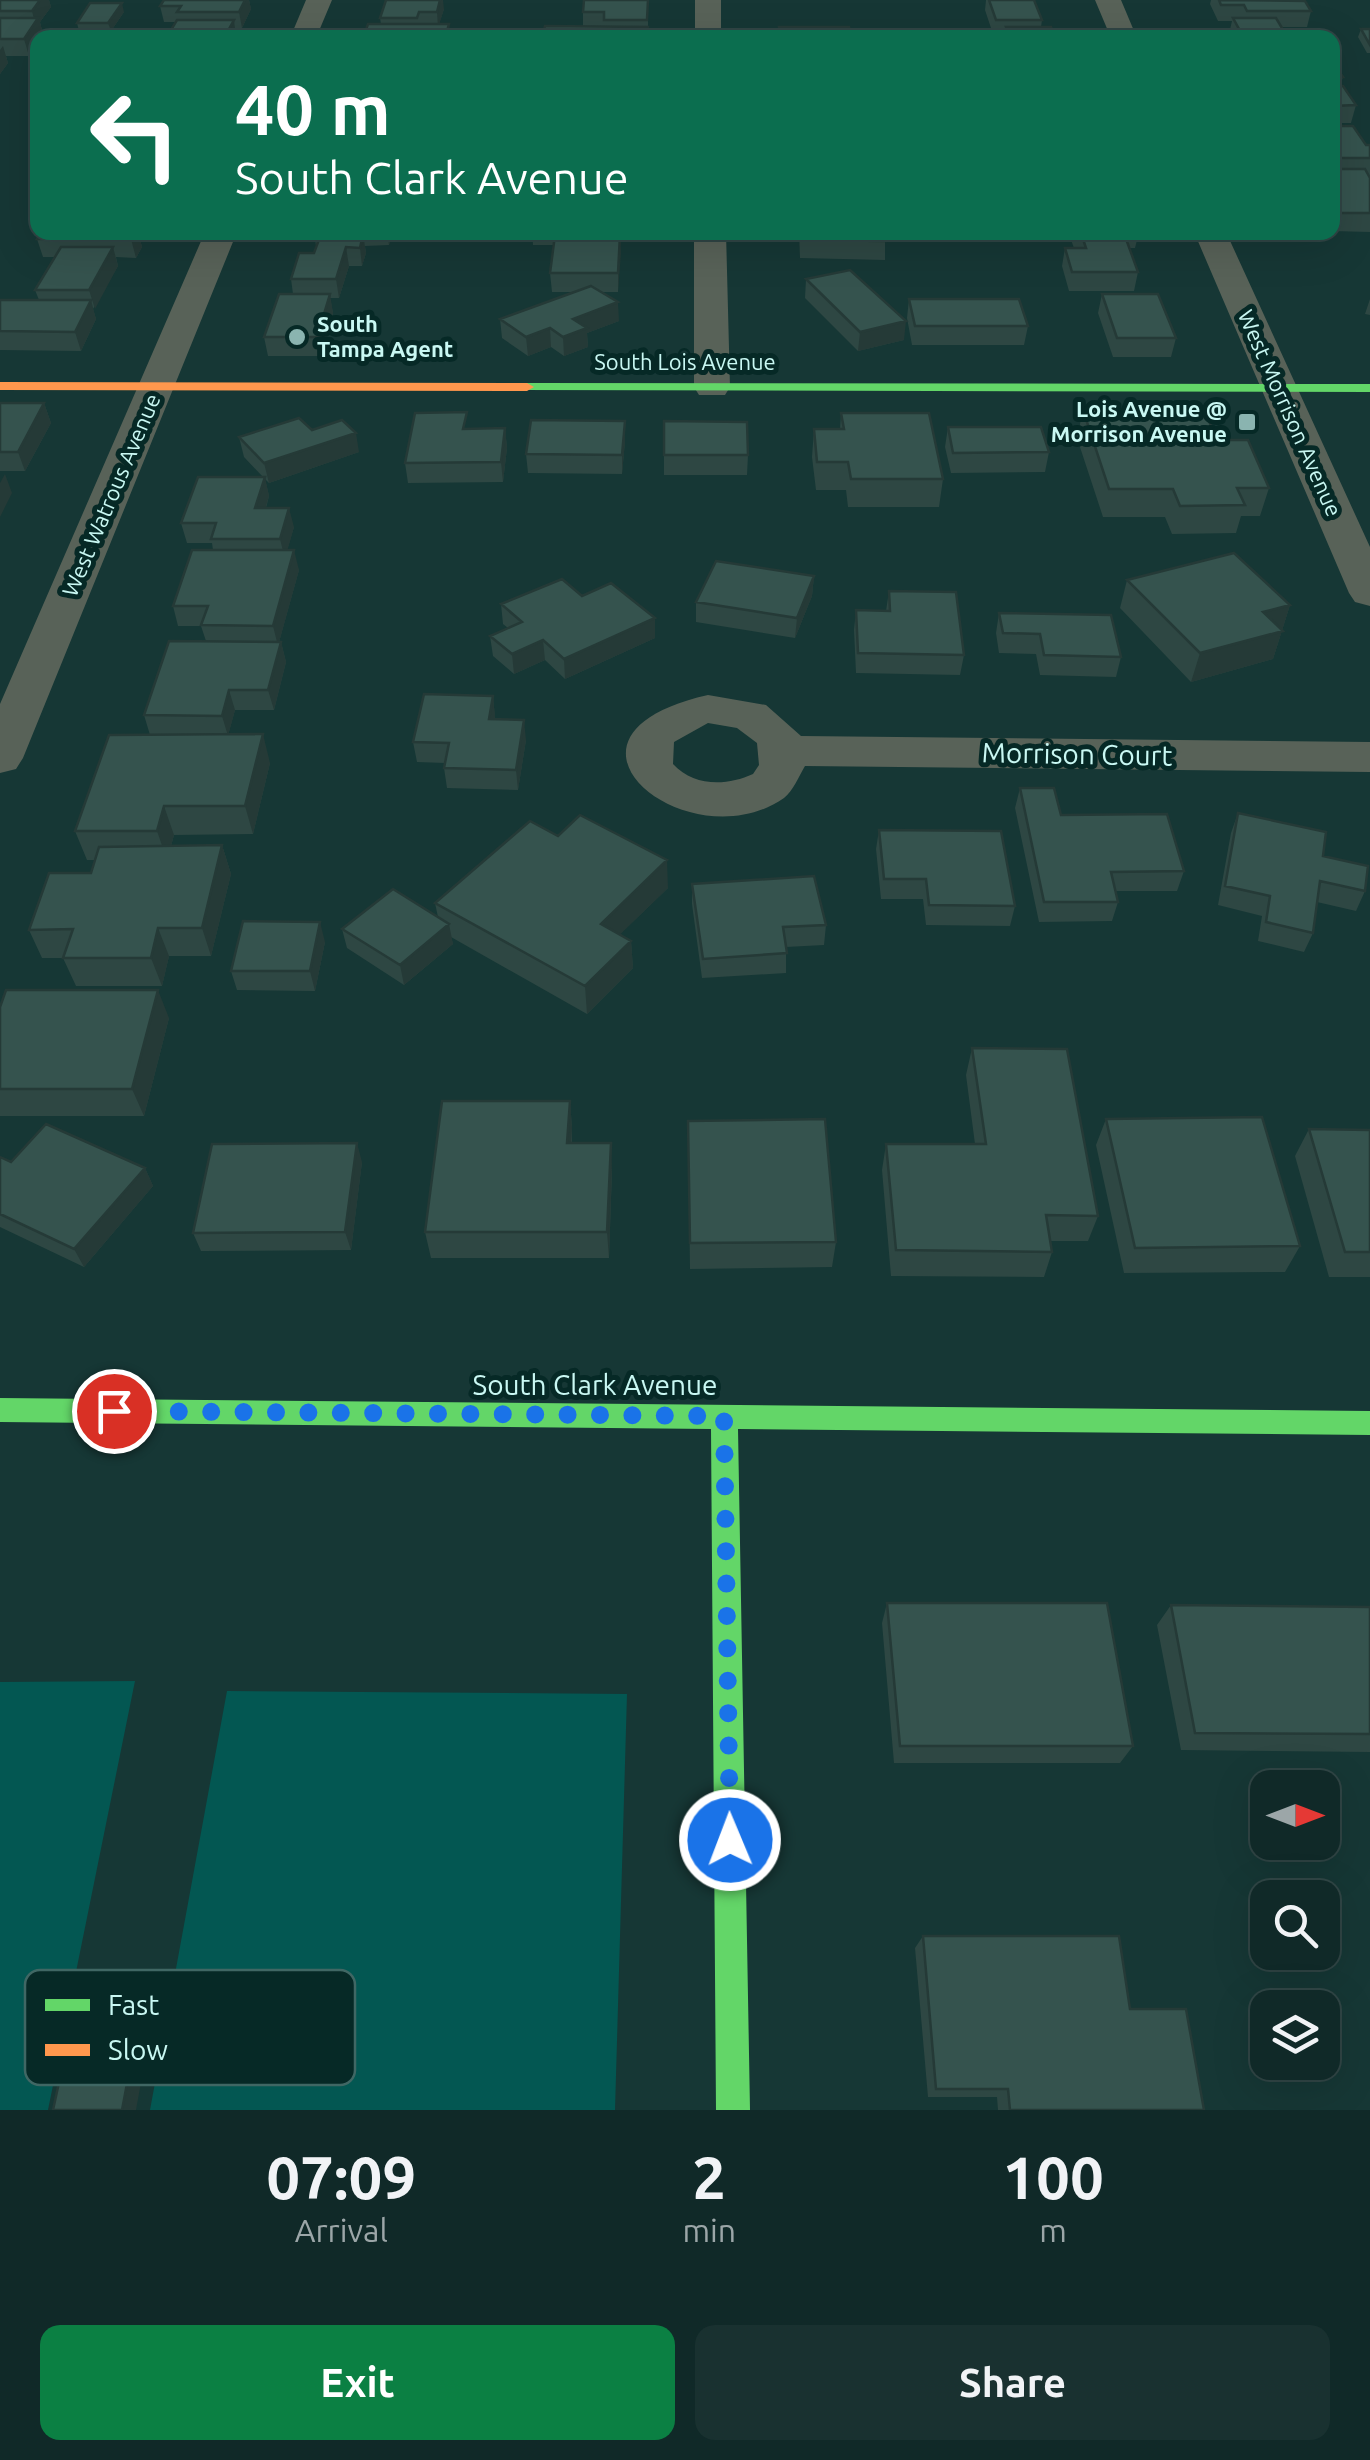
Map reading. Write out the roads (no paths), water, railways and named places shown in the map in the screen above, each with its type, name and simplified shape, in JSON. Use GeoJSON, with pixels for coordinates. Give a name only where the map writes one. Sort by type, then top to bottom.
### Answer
{"type":"FeatureCollection","features":[{"type":"Feature","properties":{"kind":"street"},"geometry":{"type":"LineString","coordinates":[[306,30],[319,0]]}},
{"type":"Feature","properties":{"kind":"street"},"geometry":{"type":"LineString","coordinates":[[708,0],[708,30]]}},
{"type":"Feature","properties":{"kind":"street"},"geometry":{"type":"LineString","coordinates":[[1108,0],[1121,30]]}},
{"type":"Feature","properties":{"kind":"street","name":"West Watrous Avenue"},"geometry":{"type":"LineString","coordinates":[[0,758],[218,240]]}},
{"type":"Feature","properties":{"kind":"street"},"geometry":{"type":"LineString","coordinates":[[710,240],[712,387]]}},
{"type":"Feature","properties":{"kind":"street","name":"West Morrison Avenue"},"geometry":{"type":"LineString","coordinates":[[1214,240],[1370,593]]}},
{"type":"Feature","properties":{"kind":"street","name":"South Lois Avenue"},"geometry":{"type":"LineString","coordinates":[[0,386],[1370,388]]}},
{"type":"Feature","properties":{"kind":"street","name":"Morrison Court"},"geometry":{"type":"LineString","coordinates":[[785,751],[1370,757]]}},
{"type":"Feature","properties":{"kind":"street","name":"South Clark Avenue"},"geometry":{"type":"LineString","coordinates":[[0,1410],[1370,1422]]}},
{"type":"Feature","properties":{"kind":"street"},"geometry":{"type":"LineString","coordinates":[[724,1416],[733,2110]]}},
{"type":"Feature","properties":{"kind":"place","name":"South Tampa Agent"},"geometry":{"type":"Point","coordinates":[297,337]}},
{"type":"Feature","properties":{"kind":"place","name":"Lois Avenue @ Morrison Avenue"},"geometry":{"type":"Point","coordinates":[1247,422]}}]}
